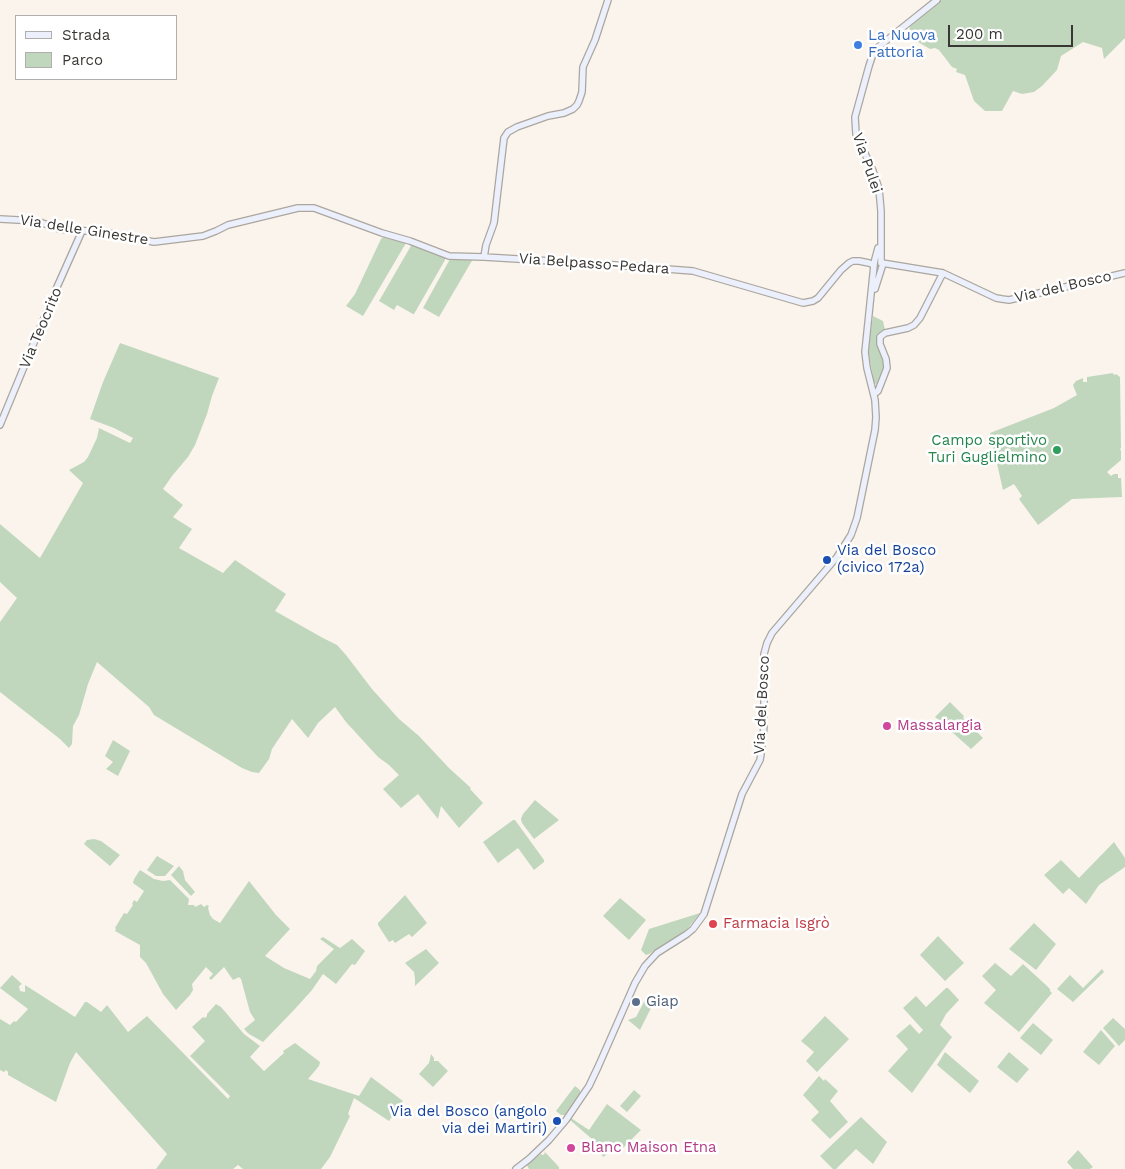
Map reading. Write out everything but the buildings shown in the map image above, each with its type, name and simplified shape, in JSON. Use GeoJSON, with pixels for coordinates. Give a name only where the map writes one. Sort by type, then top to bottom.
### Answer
{"type":"FeatureCollection","features":[{"type":"Feature","properties":{"kind":"street"},"geometry":{"type":"LineString","coordinates":[[484,257],[494,223],[504,138],[508,132],[517,127],[548,116],[564,113],[577,105],[582,92],[583,67],[595,40],[608,0]]}},
{"type":"Feature","properties":{"kind":"street","name":"Via Pulei"},"geometry":{"type":"LineString","coordinates":[[878,265],[877,254],[880,238],[881,211],[879,188],[856,134],[854,124],[856,110],[873,54],[877,48],[937,0]]}},
{"type":"Feature","properties":{"kind":"street","name":"Via delle Ginestre"},"geometry":{"type":"LineString","coordinates":[[0,218],[37,221],[59,229],[102,232],[135,239],[165,242],[203,236],[228,225],[298,208],[314,208]]}},
{"type":"Feature","properties":{"kind":"street","name":"Via Belpasso-Pedara"},"geometry":{"type":"LineString","coordinates":[[314,208],[450,256],[693,271],[803,303],[818,298],[849,263],[853,261],[861,262]]}},
{"type":"Feature","properties":{"kind":"street","name":"Via Teocrito"},"geometry":{"type":"LineString","coordinates":[[0,425],[82,231]]}},
{"type":"Feature","properties":{"kind":"street","name":"Via del Bosco"},"geometry":{"type":"LineString","coordinates":[[861,262],[943,273],[996,298],[1009,300],[1125,273]]}},
{"type":"Feature","properties":{"kind":"street"},"geometry":{"type":"LineString","coordinates":[[871,304],[878,265]]}},
{"type":"Feature","properties":{"kind":"street"},"geometry":{"type":"LineString","coordinates":[[878,265],[871,304],[866,352],[867,368],[874,394],[878,391],[887,368],[886,359],[880,344],[880,337],[885,333],[908,328],[917,322],[943,273]]}},
{"type":"Feature","properties":{"kind":"street","name":"Via del Bosco"},"geometry":{"type":"LineString","coordinates":[[516,1169],[530,1160],[549,1140],[589,1086],[635,983],[645,966],[657,953],[693,929],[704,914],[742,794],[762,754],[764,654],[767,643],[772,633],[836,557],[855,526],[875,430],[876,406],[874,394]]}},
{"type":"Feature","properties":{"kind":"green space"},"geometry":{"type":"Polygon","coordinates":[[[942,0],[1125,0],[1125,38],[1104,59],[1102,48],[1083,42],[1061,56],[1057,70],[1034,92],[1022,94],[1013,91],[1002,111],[985,111],[974,101],[965,75],[956,72],[957,69],[952,67],[939,50],[935,48],[930,49],[908,36],[910,26],[942,0]]]}},
{"type":"Feature","properties":{"kind":"green space"},"geometry":{"type":"Polygon","coordinates":[[[385,235],[405,241],[406,243],[363,316],[346,306],[355,294],[381,239],[385,235]]]}},
{"type":"Feature","properties":{"kind":"green space"},"geometry":{"type":"Polygon","coordinates":[[[412,244],[445,257],[414,314],[397,305],[394,310],[379,301],[412,244]]]}},
{"type":"Feature","properties":{"kind":"green space"},"geometry":{"type":"Polygon","coordinates":[[[452,258],[473,259],[439,317],[423,308],[452,258]]]}},
{"type":"Feature","properties":{"kind":"green space"},"geometry":{"type":"Polygon","coordinates":[[[873,316],[883,321],[885,330],[878,335],[877,341],[884,366],[877,384],[874,383],[869,355],[873,316]]]}},
{"type":"Feature","properties":{"kind":"green space"},"geometry":{"type":"Polygon","coordinates":[[[120,343],[219,378],[195,445],[163,489],[183,505],[173,517],[192,529],[179,548],[223,573],[235,560],[286,594],[275,611],[337,645],[399,719],[419,736],[471,788],[483,803],[459,828],[441,806],[438,819],[418,794],[401,808],[383,789],[399,775],[378,757],[335,707],[318,723],[308,738],[292,719],[259,773],[242,768],[154,715],[149,707],[97,662],[79,715],[73,726],[72,744],[69,748],[0,692],[0,622],[17,598],[0,582],[0,524],[40,558],[83,483],[69,470],[84,462],[88,457],[97,438],[99,428],[130,443],[133,438],[90,419],[120,343]]]}},
{"type":"Feature","properties":{"kind":"green space","name":"Campo sportivo Turi Guglielmino"},"geometry":{"type":"Polygon","coordinates":[[[1113,373],[1120,377],[1121,460],[1107,472],[1111,476],[1118,474],[1118,478],[1121,478],[1122,497],[1072,499],[1038,525],[1019,499],[1022,496],[1014,484],[1003,490],[990,433],[1054,408],[1077,395],[1073,385],[1076,381],[1083,378],[1083,382],[1087,382],[1087,377],[1113,373]]]}},
{"type":"Feature","properties":{"kind":"green space"},"geometry":{"type":"Polygon","coordinates":[[[950,702],[983,738],[971,749],[935,717],[950,702]]]}},
{"type":"Feature","properties":{"kind":"green space"},"geometry":{"type":"Polygon","coordinates":[[[113,740],[130,751],[118,776],[106,769],[113,762],[105,756],[113,740]]]}},
{"type":"Feature","properties":{"kind":"green space"},"geometry":{"type":"Polygon","coordinates":[[[535,800],[559,820],[534,839],[521,819],[535,800]]]}},
{"type":"Feature","properties":{"kind":"green space"},"geometry":{"type":"Polygon","coordinates":[[[515,820],[544,860],[534,870],[518,848],[498,863],[483,842],[515,820]]]}},
{"type":"Feature","properties":{"kind":"green space"},"geometry":{"type":"Polygon","coordinates":[[[87,840],[101,841],[120,855],[110,866],[84,844],[87,840]]]}},
{"type":"Feature","properties":{"kind":"green space"},"geometry":{"type":"Polygon","coordinates":[[[1114,842],[1125,858],[1125,867],[1099,885],[1086,904],[1069,888],[1063,894],[1044,875],[1061,860],[1079,878],[1114,842]]]}},
{"type":"Feature","properties":{"kind":"green space"},"geometry":{"type":"Polygon","coordinates":[[[157,856],[174,866],[165,876],[156,876],[147,870],[157,856]]]}},
{"type":"Feature","properties":{"kind":"green space"},"geometry":{"type":"Polygon","coordinates":[[[179,866],[183,871],[185,880],[195,892],[191,896],[171,875],[179,866]]]}},
{"type":"Feature","properties":{"kind":"green space"},"geometry":{"type":"Polygon","coordinates":[[[140,870],[154,879],[170,880],[189,899],[188,905],[194,905],[195,907],[201,904],[204,907],[209,906],[210,915],[220,923],[249,881],[276,915],[290,929],[265,956],[284,968],[310,979],[317,966],[334,949],[320,939],[323,937],[340,948],[352,939],[365,951],[355,965],[352,964],[336,984],[323,974],[312,990],[263,1042],[244,1029],[255,1020],[250,1012],[239,977],[233,980],[224,967],[211,980],[209,978],[213,974],[206,967],[192,984],[193,990],[190,995],[176,1010],[163,994],[146,963],[140,957],[140,945],[115,931],[124,913],[127,914],[134,900],[137,902],[144,891],[133,883],[140,870]]]}},
{"type":"Feature","properties":{"kind":"green space"},"geometry":{"type":"Polygon","coordinates":[[[405,895],[427,923],[412,937],[409,934],[395,943],[393,940],[389,942],[378,923],[405,895]]]}},
{"type":"Feature","properties":{"kind":"green space"},"geometry":{"type":"Polygon","coordinates":[[[620,898],[646,920],[629,940],[603,916],[620,898]]]}},
{"type":"Feature","properties":{"kind":"green space"},"geometry":{"type":"Polygon","coordinates":[[[700,913],[680,935],[649,954],[646,955],[641,950],[649,929],[700,913]]]}},
{"type":"Feature","properties":{"kind":"green space"},"geometry":{"type":"Polygon","coordinates":[[[1034,923],[1056,944],[1036,970],[1009,949],[1034,923]]]}},
{"type":"Feature","properties":{"kind":"green space"},"geometry":{"type":"Polygon","coordinates":[[[938,936],[964,963],[945,981],[920,955],[938,936]]]}},
{"type":"Feature","properties":{"kind":"green space"},"geometry":{"type":"Polygon","coordinates":[[[426,949],[439,963],[415,986],[414,972],[405,963],[426,949]]]}},
{"type":"Feature","properties":{"kind":"green space"},"geometry":{"type":"Polygon","coordinates":[[[995,963],[1011,976],[1023,964],[1052,993],[1019,1032],[984,1003],[996,990],[982,976],[995,963]]]}},
{"type":"Feature","properties":{"kind":"green space"},"geometry":{"type":"Polygon","coordinates":[[[1102,969],[1104,972],[1073,1002],[1057,989],[1070,975],[1083,988],[1102,969]]]}},
{"type":"Feature","properties":{"kind":"green space"},"geometry":{"type":"Polygon","coordinates":[[[12,975],[22,984],[19,986],[20,991],[25,992],[25,985],[75,1017],[85,1002],[101,1012],[107,1005],[128,1032],[147,1016],[228,1099],[230,1096],[190,1056],[205,1041],[192,1027],[203,1017],[205,1018],[216,1004],[221,1007],[244,1034],[260,1046],[250,1057],[264,1071],[284,1053],[283,1051],[295,1043],[320,1062],[308,1079],[359,1096],[371,1077],[403,1101],[389,1121],[354,1098],[348,1114],[350,1116],[330,1157],[321,1169],[243,1169],[238,1165],[233,1169],[156,1169],[167,1154],[76,1052],[56,1102],[8,1075],[6,1070],[4,1072],[0,1070],[0,1019],[10,1025],[14,1021],[16,1022],[28,1009],[0,988],[12,975]]]}},
{"type":"Feature","properties":{"kind":"green space"},"geometry":{"type":"Polygon","coordinates":[[[946,988],[959,1000],[946,1014],[940,1025],[952,1037],[912,1093],[888,1071],[908,1049],[896,1036],[910,1024],[919,1034],[923,1030],[903,1008],[916,996],[926,1007],[946,988]]]}},
{"type":"Feature","properties":{"kind":"green space"},"geometry":{"type":"Polygon","coordinates":[[[646,996],[654,1002],[640,1030],[628,1020],[636,1017],[646,996]]]}},
{"type":"Feature","properties":{"kind":"green space"},"geometry":{"type":"Polygon","coordinates":[[[825,1016],[849,1039],[817,1072],[806,1061],[814,1052],[801,1041],[825,1016]]]}},
{"type":"Feature","properties":{"kind":"green space"},"geometry":{"type":"Polygon","coordinates":[[[1113,1018],[1125,1029],[1125,1040],[1119,1046],[1103,1028],[1113,1018]]]}},
{"type":"Feature","properties":{"kind":"green space"},"geometry":{"type":"Polygon","coordinates":[[[1033,1023],[1053,1040],[1041,1055],[1020,1038],[1033,1023]]]}},
{"type":"Feature","properties":{"kind":"green space"},"geometry":{"type":"Polygon","coordinates":[[[1101,1030],[1115,1046],[1099,1065],[1083,1052],[1101,1030]]]}},
{"type":"Feature","properties":{"kind":"green space"},"geometry":{"type":"Polygon","coordinates":[[[945,1052],[979,1081],[970,1093],[937,1065],[945,1052]]]}},
{"type":"Feature","properties":{"kind":"green space"},"geometry":{"type":"Polygon","coordinates":[[[1009,1052],[1029,1069],[1017,1083],[997,1067],[1009,1052]]]}},
{"type":"Feature","properties":{"kind":"green space"},"geometry":{"type":"Polygon","coordinates":[[[431,1054],[434,1061],[438,1061],[448,1071],[433,1087],[419,1074],[429,1063],[431,1054]]]}},
{"type":"Feature","properties":{"kind":"green space"},"geometry":{"type":"Polygon","coordinates":[[[819,1076],[838,1091],[830,1101],[848,1122],[830,1139],[811,1120],[819,1112],[803,1095],[819,1076]]]}},
{"type":"Feature","properties":{"kind":"green space"},"geometry":{"type":"Polygon","coordinates":[[[575,1086],[580,1090],[580,1094],[565,1115],[561,1115],[556,1111],[575,1086]]]}},
{"type":"Feature","properties":{"kind":"green space"},"geometry":{"type":"Polygon","coordinates":[[[634,1090],[641,1096],[627,1112],[620,1106],[634,1090]]]}},
{"type":"Feature","properties":{"kind":"green space"},"geometry":{"type":"Polygon","coordinates":[[[607,1104],[641,1130],[622,1149],[620,1146],[603,1157],[593,1140],[570,1120],[571,1118],[589,1130],[607,1104]]]}},
{"type":"Feature","properties":{"kind":"green space"},"geometry":{"type":"Polygon","coordinates":[[[861,1117],[887,1142],[873,1164],[856,1149],[836,1169],[833,1169],[820,1156],[861,1117]]]}},
{"type":"Feature","properties":{"kind":"green space"},"geometry":{"type":"Polygon","coordinates":[[[1078,1150],[1093,1167],[1090,1169],[1073,1169],[1067,1162],[1078,1150]]]}},
{"type":"Feature","properties":{"kind":"green space"},"geometry":{"type":"Polygon","coordinates":[[[544,1151],[559,1169],[529,1169],[526,1164],[541,1154],[543,1155],[544,1151]]]}},
{"type":"Feature","properties":{"kind":"place","name":"La Nuova Fattoria"},"geometry":{"type":"Point","coordinates":[858,45]}},
{"type":"Feature","properties":{"kind":"place","name":"Campo sportivo Turi Guglielmino"},"geometry":{"type":"Point","coordinates":[1057,450]}},
{"type":"Feature","properties":{"kind":"place","name":"Via del Bosco (civico 172a)"},"geometry":{"type":"Point","coordinates":[827,560]}},
{"type":"Feature","properties":{"kind":"place","name":"Massalargia"},"geometry":{"type":"Point","coordinates":[887,726]}},
{"type":"Feature","properties":{"kind":"place","name":"Farmacia Isgrò"},"geometry":{"type":"Point","coordinates":[713,924]}},
{"type":"Feature","properties":{"kind":"place","name":"Giap"},"geometry":{"type":"Point","coordinates":[636,1002]}},
{"type":"Feature","properties":{"kind":"place","name":"Via del Bosco (angolo via dei Martiri)"},"geometry":{"type":"Point","coordinates":[557,1121]}},
{"type":"Feature","properties":{"kind":"place","name":"Blanc Maison Etna"},"geometry":{"type":"Point","coordinates":[571,1148]}}]}
